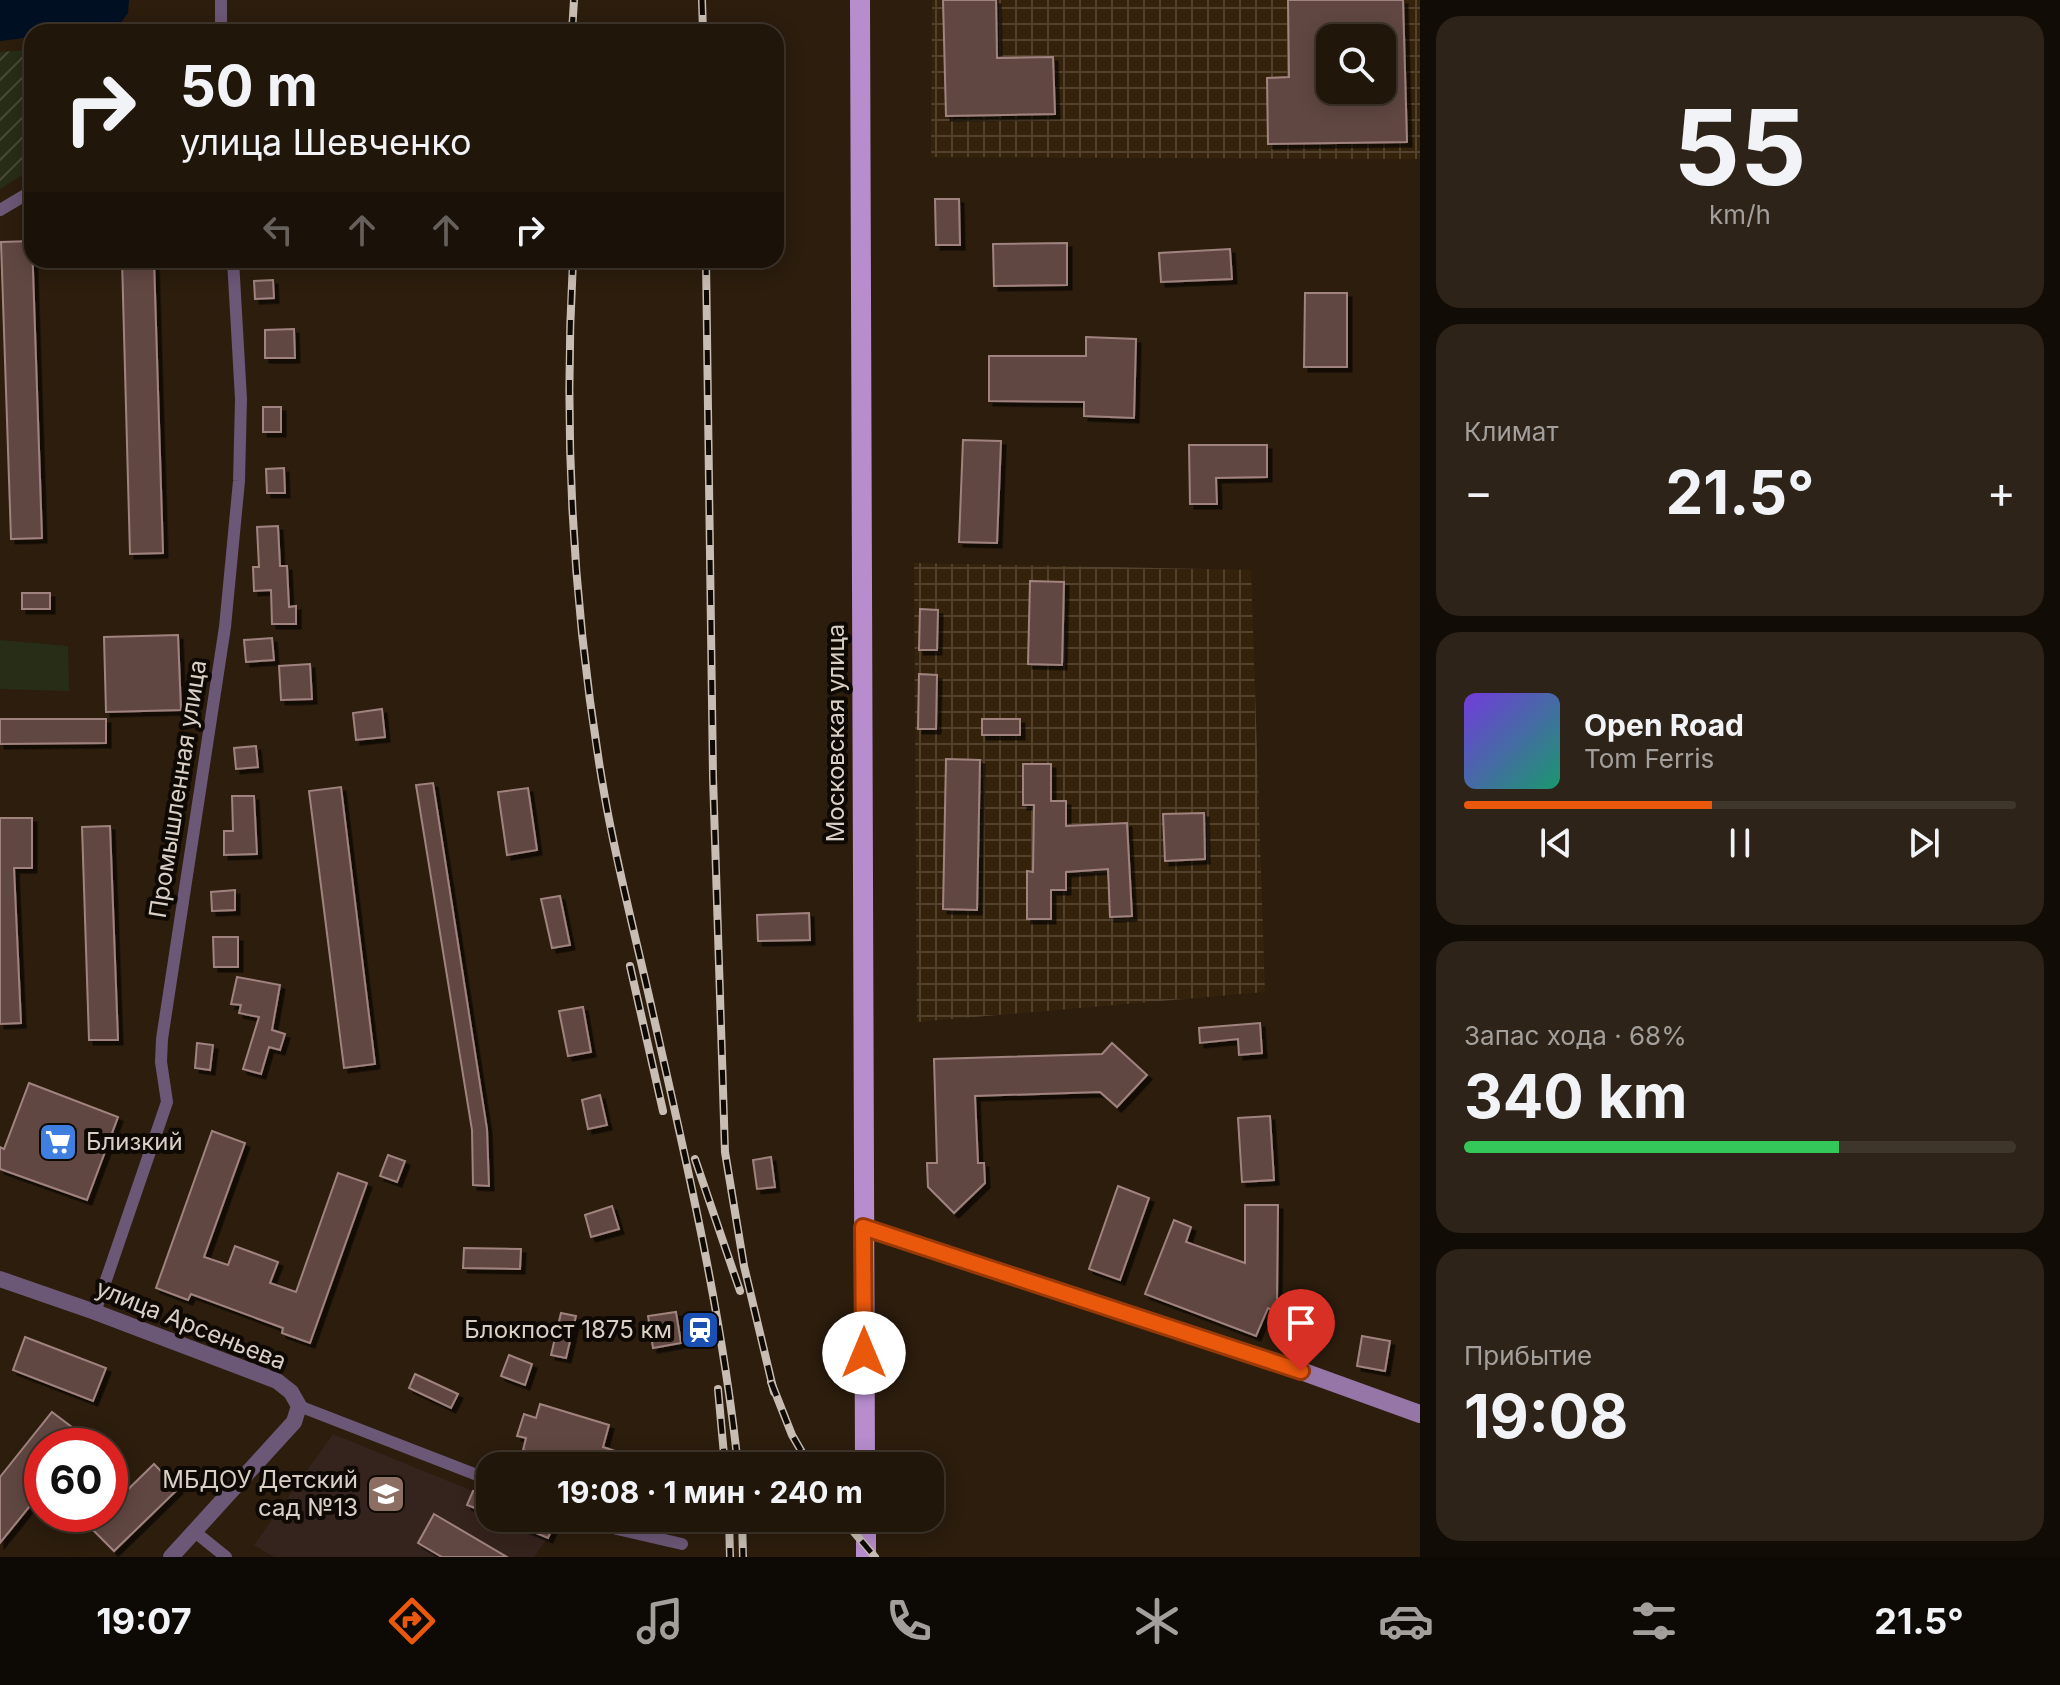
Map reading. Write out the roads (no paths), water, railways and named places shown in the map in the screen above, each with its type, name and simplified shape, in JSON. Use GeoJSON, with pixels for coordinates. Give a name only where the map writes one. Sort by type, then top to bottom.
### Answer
{"type":"FeatureCollection","features":[{"type":"Feature","properties":{"kind":"main road","name":"Московская улица"},"geometry":{"type":"LineString","coordinates":[[860,0],[865,1452]]}},
{"type":"Feature","properties":{"kind":"main road"},"geometry":{"type":"LineString","coordinates":[[863,1227],[1286,1366],[1420,1414]]}},
{"type":"Feature","properties":{"kind":"main road"},"geometry":{"type":"LineString","coordinates":[[866,1532],[866,1557]]}},
{"type":"Feature","properties":{"kind":"street"},"geometry":{"type":"LineString","coordinates":[[221,0],[221,24]]}},
{"type":"Feature","properties":{"kind":"street"},"geometry":{"type":"LineString","coordinates":[[0,210],[24,196]]}},
{"type":"Feature","properties":{"kind":"street","name":"Промышленная улица"},"geometry":{"type":"LineString","coordinates":[[95,1312],[167,1102],[161,1062],[162,1039],[225,627],[239,481],[241,399],[233,268]]}},
{"type":"Feature","properties":{"kind":"street","name":"улица Арсеньева"},"geometry":{"type":"LineString","coordinates":[[0,1279],[277,1381],[291,1392],[299,1406],[476,1475]]}},
{"type":"Feature","properties":{"kind":"street"},"geometry":{"type":"LineString","coordinates":[[171,1557],[294,1422],[299,1406]]}},
{"type":"Feature","properties":{"kind":"street"},"geometry":{"type":"LineString","coordinates":[[195,1532],[226,1557]]}},
{"type":"Feature","properties":{"kind":"street"},"geometry":{"type":"LineString","coordinates":[[630,1532],[682,1544]]}},
{"type":"Feature","properties":{"kind":"water"},"geometry":{"type":"Polygon","coordinates":[[[0,0],[129,0],[128,13],[120,24],[24,24],[24,38],[0,41],[0,0]]]}},
{"type":"Feature","properties":{"kind":"railway"},"geometry":{"type":"LineString","coordinates":[[572,24],[574,0]]}},
{"type":"Feature","properties":{"kind":"railway"},"geometry":{"type":"LineString","coordinates":[[702,0],[703,24]]}},
{"type":"Feature","properties":{"kind":"railway"},"geometry":{"type":"LineString","coordinates":[[573,268],[569,395],[574,530],[594,731],[616,852],[702,1239],[723,1352],[736,1452]]}},
{"type":"Feature","properties":{"kind":"railway"},"geometry":{"type":"LineString","coordinates":[[706,268],[713,777],[725,1152],[744,1266],[774,1392]]}},
{"type":"Feature","properties":{"kind":"railway"},"geometry":{"type":"LineString","coordinates":[[630,966],[663,1111]]}},
{"type":"Feature","properties":{"kind":"railway"},"geometry":{"type":"LineString","coordinates":[[695,1159],[740,1291]]}},
{"type":"Feature","properties":{"kind":"railway"},"geometry":{"type":"LineString","coordinates":[[771,1382],[802,1452]]}},
{"type":"Feature","properties":{"kind":"railway"},"geometry":{"type":"LineString","coordinates":[[718,1389],[724,1452]]}},
{"type":"Feature","properties":{"kind":"railway"},"geometry":{"type":"LineString","coordinates":[[729,1532],[730,1557]]}},
{"type":"Feature","properties":{"kind":"railway"},"geometry":{"type":"LineString","coordinates":[[742,1532],[743,1557]]}},
{"type":"Feature","properties":{"kind":"railway"},"geometry":{"type":"LineString","coordinates":[[854,1532],[875,1557]]}},
{"type":"Feature","properties":{"kind":"place","name":"Близкий"},"geometry":{"type":"Point","coordinates":[58,1142]}},
{"type":"Feature","properties":{"kind":"place","name":"Блокпост 1875 км"},"geometry":{"type":"Point","coordinates":[700,1330]}},
{"type":"Feature","properties":{"kind":"place","name":"МБДОУ Детский сад №13"},"geometry":{"type":"Point","coordinates":[386,1494]}}]}
